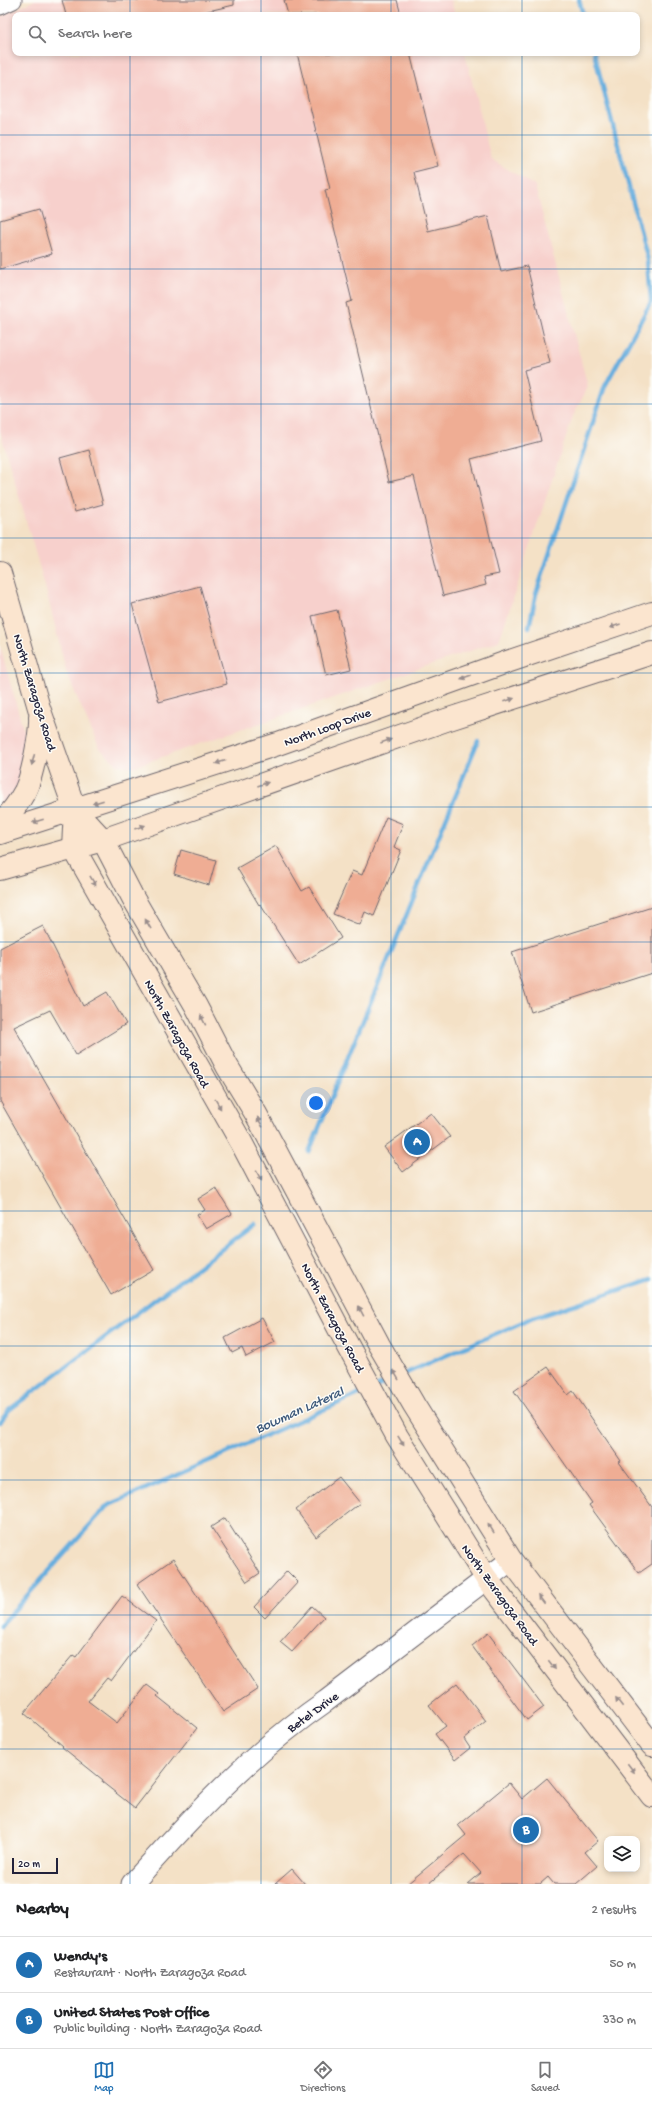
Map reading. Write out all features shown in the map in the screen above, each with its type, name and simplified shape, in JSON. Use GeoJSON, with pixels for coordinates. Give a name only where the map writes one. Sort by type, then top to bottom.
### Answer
{"type":"FeatureCollection","features":[{"type":"Feature","properties":{"kind":"main road","name":"North Zaragoza Road"},"geometry":{"type":"LineString","coordinates":[[0,573],[39,708],[75,810],[73,847],[241,1142],[397,1436],[486,1578],[652,1796]]}},
{"type":"Feature","properties":{"kind":"main road","name":"North Loop Drive"},"geometry":{"type":"LineString","coordinates":[[0,833],[278,744],[652,613]]}},
{"type":"Feature","properties":{"kind":"main road"},"geometry":{"type":"LineString","coordinates":[[0,869],[73,847],[104,840],[446,720],[652,653]]}},
{"type":"Feature","properties":{"kind":"main road"},"geometry":{"type":"LineString","coordinates":[[436,688],[446,720]]}},
{"type":"Feature","properties":{"kind":"main road"},"geometry":{"type":"LineString","coordinates":[[0,823],[11,814],[25,790],[40,724],[39,708]]}},
{"type":"Feature","properties":{"kind":"main road","name":"North Zaragoza Road"},"geometry":{"type":"LineString","coordinates":[[75,810],[104,840],[133,898],[196,1006],[227,1066],[256,1114],[379,1345],[414,1405],[511,1560],[652,1745]]}},
{"type":"Feature","properties":{"kind":"main road"},"geometry":{"type":"LineString","coordinates":[[241,1142],[257,1146],[269,1158],[334,1279],[351,1292]]}},
{"type":"Feature","properties":{"kind":"street"},"geometry":{"type":"LineString","coordinates":[[0,6],[13,0]]}},
{"type":"Feature","properties":{"kind":"street","name":"Betel Drive"},"geometry":{"type":"LineString","coordinates":[[132,1884],[180,1830],[255,1756],[296,1722],[326,1701],[511,1560]]}},
{"type":"Feature","properties":{"kind":"shaded area"},"geometry":{"type":"Polygon","coordinates":[[[35,0],[451,0],[454,12],[12,12],[12,56],[466,56],[491,159],[535,186],[588,387],[573,416],[499,641],[133,767],[118,765],[99,748],[67,674],[45,586],[0,431],[0,17],[35,0]]]}},
{"type":"Feature","properties":{"kind":"shaded area"},"geometry":{"type":"Polygon","coordinates":[[[0,646],[25,736],[27,757],[24,777],[0,812],[0,646]]]}},
{"type":"Feature","properties":{"kind":"building"},"geometry":{"type":"Polygon","coordinates":[[[62,0],[234,0],[234,5],[204,12],[65,12],[62,0]]]}},
{"type":"Feature","properties":{"kind":"building"},"geometry":{"type":"Polygon","coordinates":[[[284,0],[397,0],[400,12],[287,12],[284,0]]]}},
{"type":"Feature","properties":{"kind":"building"},"geometry":{"type":"Polygon","coordinates":[[[298,56],[411,56],[438,166],[414,172],[428,231],[488,216],[501,272],[527,266],[550,363],[524,370],[541,441],[471,459],[499,574],[484,577],[486,585],[443,596],[414,476],[389,482],[346,303],[352,301],[325,190],[330,189],[298,56]]]}},
{"type":"Feature","properties":{"kind":"building"},"geometry":{"type":"Polygon","coordinates":[[[39,209],[52,254],[0,269],[0,220],[39,209]]]}},
{"type":"Feature","properties":{"kind":"building"},"geometry":{"type":"Polygon","coordinates":[[[89,450],[103,504],[75,512],[60,458],[89,450]]]}},
{"type":"Feature","properties":{"kind":"building"},"geometry":{"type":"Polygon","coordinates":[[[200,586],[227,684],[159,702],[132,604],[200,586]]]}},
{"type":"Feature","properties":{"kind":"building"},"geometry":{"type":"Polygon","coordinates":[[[337,610],[351,669],[326,675],[312,616],[337,610]]]}},
{"type":"Feature","properties":{"kind":"building"},"geometry":{"type":"Polygon","coordinates":[[[386,817],[403,824],[394,847],[401,850],[374,916],[365,912],[360,925],[333,914],[352,871],[362,875],[386,817]]]}},
{"type":"Feature","properties":{"kind":"building"},"geometry":{"type":"Polygon","coordinates":[[[276,846],[302,891],[309,887],[341,938],[299,965],[260,904],[259,905],[237,868],[276,846]]]}},
{"type":"Feature","properties":{"kind":"building"},"geometry":{"type":"Polygon","coordinates":[[[181,850],[216,860],[209,885],[174,874],[181,850]]]}},
{"type":"Feature","properties":{"kind":"building"},"geometry":{"type":"Polygon","coordinates":[[[652,907],[652,973],[531,1012],[512,952],[652,907]]]}},
{"type":"Feature","properties":{"kind":"building"},"geometry":{"type":"Polygon","coordinates":[[[43,926],[83,1006],[107,992],[126,1024],[76,1055],[50,1010],[14,1027],[154,1270],[111,1295],[0,1101],[0,948],[43,926]]]}},
{"type":"Feature","properties":{"kind":"building"},"geometry":{"type":"Polygon","coordinates":[[[431,1113],[450,1137],[403,1172],[384,1147],[431,1113]]]}},
{"type":"Feature","properties":{"kind":"building"},"geometry":{"type":"Polygon","coordinates":[[[216,1188],[232,1214],[206,1229],[197,1215],[205,1210],[198,1199],[216,1188]]]}},
{"type":"Feature","properties":{"kind":"building"},"geometry":{"type":"Polygon","coordinates":[[[262,1318],[275,1342],[246,1357],[242,1348],[232,1353],[225,1338],[262,1318]]]}},
{"type":"Feature","properties":{"kind":"building"},"geometry":{"type":"Polygon","coordinates":[[[548,1367],[568,1395],[573,1391],[621,1461],[619,1462],[652,1507],[652,1564],[639,1573],[589,1505],[592,1503],[514,1391],[548,1367]]]}},
{"type":"Feature","properties":{"kind":"building"},"geometry":{"type":"Polygon","coordinates":[[[339,1477],[360,1503],[316,1537],[296,1510],[339,1477]]]}},
{"type":"Feature","properties":{"kind":"building"},"geometry":{"type":"Polygon","coordinates":[[[225,1518],[260,1573],[247,1582],[211,1527],[225,1518]]]}},
{"type":"Feature","properties":{"kind":"building"},"geometry":{"type":"Polygon","coordinates":[[[173,1559],[258,1689],[223,1712],[137,1584],[173,1559]]]}},
{"type":"Feature","properties":{"kind":"building"},"geometry":{"type":"Polygon","coordinates":[[[287,1571],[298,1582],[265,1618],[254,1607],[287,1571]]]}},
{"type":"Feature","properties":{"kind":"building"},"geometry":{"type":"Polygon","coordinates":[[[122,1596],[156,1621],[111,1681],[107,1678],[88,1701],[117,1723],[147,1685],[159,1694],[157,1696],[197,1728],[135,1808],[102,1782],[103,1780],[62,1747],[63,1746],[24,1713],[73,1655],[76,1657],[122,1596]]]}},
{"type":"Feature","properties":{"kind":"building"},"geometry":{"type":"Polygon","coordinates":[[[312,1606],[324,1617],[292,1652],[280,1642],[312,1606]]]}},
{"type":"Feature","properties":{"kind":"building"},"geometry":{"type":"Polygon","coordinates":[[[488,1633],[544,1707],[527,1720],[472,1646],[488,1633]]]}},
{"type":"Feature","properties":{"kind":"building"},"geometry":{"type":"Polygon","coordinates":[[[457,1683],[486,1721],[464,1739],[470,1748],[455,1760],[435,1734],[446,1726],[429,1705],[457,1683]]]}},
{"type":"Feature","properties":{"kind":"building"},"geometry":{"type":"Polygon","coordinates":[[[547,1778],[598,1841],[585,1852],[597,1866],[576,1884],[554,1884],[548,1877],[540,1884],[468,1884],[481,1873],[464,1854],[428,1884],[407,1884],[466,1835],[458,1825],[509,1783],[522,1799],[547,1778]]]}},
{"type":"Feature","properties":{"kind":"building"},"geometry":{"type":"Polygon","coordinates":[[[292,1869],[305,1884],[275,1884],[292,1869]]]}},
{"type":"Feature","properties":{"kind":"waterway"},"geometry":{"type":"LineString","coordinates":[[579,0],[582,12]]}},
{"type":"Feature","properties":{"kind":"waterway"},"geometry":{"type":"LineString","coordinates":[[529,627],[536,594],[605,386],[651,302],[648,260],[595,56]]}},
{"type":"Feature","properties":{"kind":"waterway"},"geometry":{"type":"LineString","coordinates":[[309,1152],[478,741]]}},
{"type":"Feature","properties":{"kind":"waterway"},"geometry":{"type":"LineString","coordinates":[[0,1422],[9,1410],[255,1224]]}},
{"type":"Feature","properties":{"kind":"waterway","name":"Bowman Lateral"},"geometry":{"type":"LineString","coordinates":[[404,1374],[527,1320],[652,1279]]}},
{"type":"Feature","properties":{"kind":"waterway","name":"Bowman Lateral"},"geometry":{"type":"LineString","coordinates":[[376,1387],[393,1379]]}},
{"type":"Feature","properties":{"kind":"waterway","name":"Bowman Lateral"},"geometry":{"type":"LineString","coordinates":[[0,1626],[107,1506],[366,1391]]}},
{"type":"Feature","properties":{"kind":"place","name":"Wendy's"},"geometry":{"type":"Point","coordinates":[417,1142]}},
{"type":"Feature","properties":{"kind":"place","name":"United States Post Office"},"geometry":{"type":"Point","coordinates":[526,1830]}}]}
